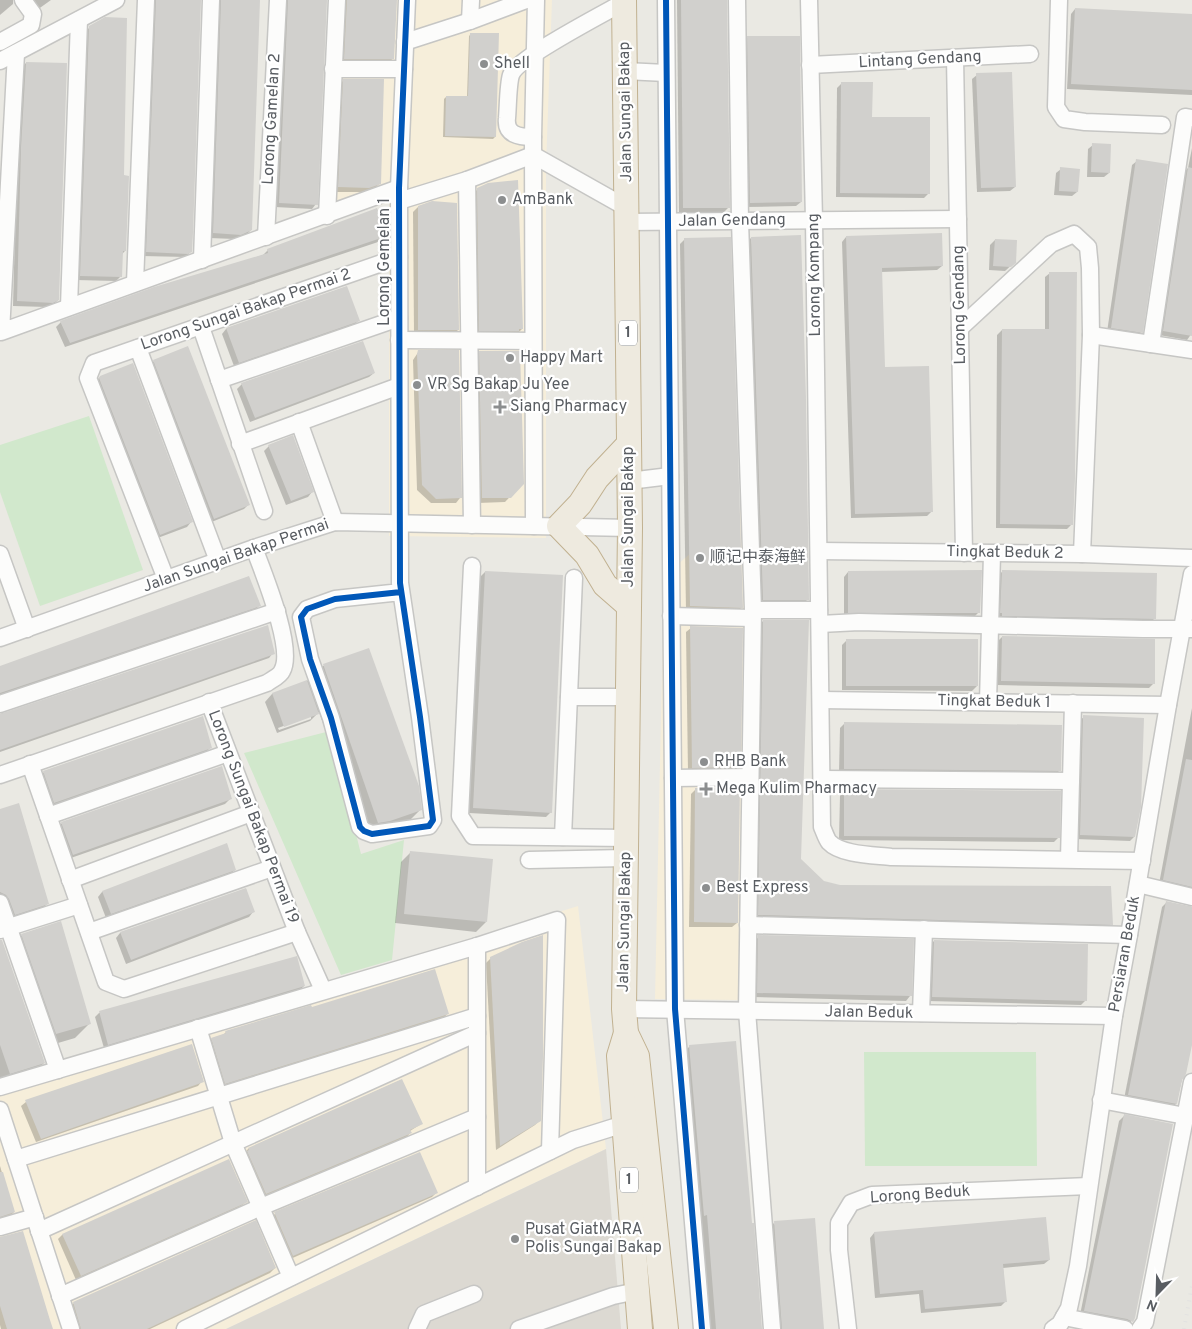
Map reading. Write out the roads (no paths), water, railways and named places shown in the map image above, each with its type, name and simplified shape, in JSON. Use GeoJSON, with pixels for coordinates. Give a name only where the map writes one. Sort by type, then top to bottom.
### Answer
{"type":"FeatureCollection","features":[{"type":"Feature","properties":{"kind":"highway","name":"Jalan Sungai Bakap"},"geometry":{"type":"LineString","coordinates":[[624,1],[630,528],[624,1009],[626,1033],[637,1056],[666,1329]]}},
{"type":"Feature","properties":{"kind":"highway"},"geometry":{"type":"LineString","coordinates":[[629,444],[597,478],[580,504],[559,526],[587,555],[606,585],[629,606]]}},
{"type":"Feature","properties":{"kind":"highway","name":"Jalan Sungai Bakap"},"geometry":{"type":"LineString","coordinates":[[626,1033],[619,1056],[640,1329]]}},
{"type":"Feature","properties":{"kind":"street"},"geometry":{"type":"LineString","coordinates":[[0,42],[31,25],[33,14],[23,0]]}},
{"type":"Feature","properties":{"kind":"street"},"geometry":{"type":"LineString","coordinates":[[0,61],[116,0]]}},
{"type":"Feature","properties":{"kind":"street"},"geometry":{"type":"LineString","coordinates":[[135,283],[146,0]]}},
{"type":"Feature","properties":{"kind":"street"},"geometry":{"type":"LineString","coordinates":[[202,260],[211,0]]}},
{"type":"Feature","properties":{"kind":"street","name":"Lorong Gamelan 2"},"geometry":{"type":"LineString","coordinates":[[266,237],[278,0]]}},
{"type":"Feature","properties":{"kind":"street"},"geometry":{"type":"LineString","coordinates":[[327,216],[337,0]]}},
{"type":"Feature","properties":{"kind":"street","name":"Lorong Gemelan 1"},"geometry":{"type":"LineString","coordinates":[[402,592],[334,599],[307,609],[301,617],[310,659],[331,718],[360,827],[372,834],[429,826],[433,820],[402,592],[399,524],[399,195],[407,0]]}},
{"type":"Feature","properties":{"kind":"street"},"geometry":{"type":"LineString","coordinates":[[470,21],[471,0]]}},
{"type":"Feature","properties":{"kind":"street"},"geometry":{"type":"LineString","coordinates":[[405,42],[526,0]]}},
{"type":"Feature","properties":{"kind":"street"},"geometry":{"type":"LineString","coordinates":[[534,526],[533,137],[536,0]]}},
{"type":"Feature","properties":{"kind":"street"},"geometry":{"type":"LineString","coordinates":[[666,0],[675,1009],[702,1329]]}},
{"type":"Feature","properties":{"kind":"street"},"geometry":{"type":"LineString","coordinates":[[737,0],[740,221],[752,614],[747,1010],[772,1329]]}},
{"type":"Feature","properties":{"kind":"street","name":"Lorong Kompang"},"geometry":{"type":"LineString","coordinates":[[809,0],[814,220],[822,827],[830,842],[844,850],[864,855],[1142,861]]}},
{"type":"Feature","properties":{"kind":"street"},"geometry":{"type":"LineString","coordinates":[[1059,0],[1056,107],[1064,119],[1162,126]]}},
{"type":"Feature","properties":{"kind":"street"},"geometry":{"type":"LineString","coordinates":[[533,137],[519,137],[510,132],[506,124],[511,75],[516,67],[624,1]]}},
{"type":"Feature","properties":{"kind":"street"},"geometry":{"type":"LineString","coordinates":[[69,307],[79,20]]}},
{"type":"Feature","properties":{"kind":"street"},"geometry":{"type":"LineString","coordinates":[[16,53],[1,332],[327,216],[399,195],[467,180],[533,155]]}},
{"type":"Feature","properties":{"kind":"street","name":"Lintang Gendang"},"geometry":{"type":"LineString","coordinates":[[810,65],[1030,54]]}},
{"type":"Feature","properties":{"kind":"street","name":"Lorong Gendang"},"geometry":{"type":"LineString","coordinates":[[955,58],[964,553]]}},
{"type":"Feature","properties":{"kind":"street"},"geometry":{"type":"LineString","coordinates":[[334,69],[404,69]]}},
{"type":"Feature","properties":{"kind":"street"},"geometry":{"type":"LineString","coordinates":[[625,71],[666,73]]}},
{"type":"Feature","properties":{"kind":"street"},"geometry":{"type":"LineString","coordinates":[[1150,344],[1185,117],[1192,118]]}},
{"type":"Feature","properties":{"kind":"street"},"geometry":{"type":"LineString","coordinates":[[533,155],[627,215]]}},
{"type":"Feature","properties":{"kind":"street"},"geometry":{"type":"LineString","coordinates":[[467,180],[472,525]]}},
{"type":"Feature","properties":{"kind":"street","name":"Jalan Gendang"},"geometry":{"type":"LineString","coordinates":[[627,215],[668,222],[958,218]]}},
{"type":"Feature","properties":{"kind":"street"},"geometry":{"type":"LineString","coordinates":[[960,328],[1051,244],[1074,234],[1088,247],[1091,335],[1082,554]]}},
{"type":"Feature","properties":{"kind":"street","name":"Lorong Sungai Bakap Permai 2"},"geometry":{"type":"LineString","coordinates":[[166,579],[88,378],[94,363],[399,257]]}},
{"type":"Feature","properties":{"kind":"street"},"geometry":{"type":"LineString","coordinates":[[219,380],[399,318]]}},
{"type":"Feature","properties":{"kind":"street"},"geometry":{"type":"LineString","coordinates":[[201,327],[264,511]]}},
{"type":"Feature","properties":{"kind":"street"},"geometry":{"type":"LineString","coordinates":[[1091,335],[1192,350]]}},
{"type":"Feature","properties":{"kind":"street"},"geometry":{"type":"LineString","coordinates":[[399,340],[533,341]]}},
{"type":"Feature","properties":{"kind":"street"},"geometry":{"type":"LineString","coordinates":[[138,348],[218,561]]}},
{"type":"Feature","properties":{"kind":"street"},"geometry":{"type":"LineString","coordinates":[[240,444],[399,386]]}},
{"type":"Feature","properties":{"kind":"street"},"geometry":{"type":"LineString","coordinates":[[299,422],[335,522]]}},
{"type":"Feature","properties":{"kind":"street"},"geometry":{"type":"LineString","coordinates":[[629,481],[670,476]]}},
{"type":"Feature","properties":{"kind":"street","name":"Jalan Sungai Bakap Permai"},"geometry":{"type":"LineString","coordinates":[[0,638],[254,548],[335,522],[630,528]]}},
{"type":"Feature","properties":{"kind":"street"},"geometry":{"type":"LineString","coordinates":[[0,775],[267,683],[282,672],[286,658],[277,611],[254,548]]}},
{"type":"Feature","properties":{"kind":"street","name":"Tingkat Beduk 2"},"geometry":{"type":"LineString","coordinates":[[819,551],[1082,554],[1192,558]]}},
{"type":"Feature","properties":{"kind":"street"},"geometry":{"type":"LineString","coordinates":[[0,554],[27,629]]}},
{"type":"Feature","properties":{"kind":"street"},"geometry":{"type":"LineString","coordinates":[[988,702],[992,554]]}},
{"type":"Feature","properties":{"kind":"street"},"geometry":{"type":"LineString","coordinates":[[472,566],[460,816],[473,836],[563,837],[626,848]]}},
{"type":"Feature","properties":{"kind":"street","name":"Persiaran Beduk"},"geometry":{"type":"LineString","coordinates":[[1052,1329],[1060,1324],[1069,1308],[1078,1266],[1114,1016],[1130,935],[1168,705],[1187,629],[1192,574]]}},
{"type":"Feature","properties":{"kind":"street"},"geometry":{"type":"LineString","coordinates":[[563,837],[574,578]]}},
{"type":"Feature","properties":{"kind":"street"},"geometry":{"type":"LineString","coordinates":[[0,704],[277,611]]}},
{"type":"Feature","properties":{"kind":"street"},"geometry":{"type":"LineString","coordinates":[[671,616],[752,614],[819,617],[859,622],[1143,630],[1187,629]]}},
{"type":"Feature","properties":{"kind":"street"},"geometry":{"type":"LineString","coordinates":[[569,697],[628,697]]}},
{"type":"Feature","properties":{"kind":"street","name":"Tingkat Beduk 1"},"geometry":{"type":"LineString","coordinates":[[821,700],[1168,705]]}},
{"type":"Feature","properties":{"kind":"street","name":"Lorong Sungai Bakap Permai 19"},"geometry":{"type":"LineString","coordinates":[[209,702],[297,932],[323,990]]}},
{"type":"Feature","properties":{"kind":"street"},"geometry":{"type":"LineString","coordinates":[[1069,860],[1073,703]]}},
{"type":"Feature","properties":{"kind":"street"},"geometry":{"type":"LineString","coordinates":[[48,816],[228,753]]}},
{"type":"Feature","properties":{"kind":"street"},"geometry":{"type":"LineString","coordinates":[[30,764],[106,982],[124,988],[297,932]]}},
{"type":"Feature","properties":{"kind":"street"},"geometry":{"type":"LineString","coordinates":[[673,778],[750,777]]}},
{"type":"Feature","properties":{"kind":"street"},"geometry":{"type":"LineString","coordinates":[[822,779],[1071,781]]}},
{"type":"Feature","properties":{"kind":"street"},"geometry":{"type":"LineString","coordinates":[[70,880],[251,813]]}},
{"type":"Feature","properties":{"kind":"street"},"geometry":{"type":"LineString","coordinates":[[528,860],[626,848]]}},
{"type":"Feature","properties":{"kind":"street"},"geometry":{"type":"LineString","coordinates":[[89,932],[272,868]]}},
{"type":"Feature","properties":{"kind":"street"},"geometry":{"type":"LineString","coordinates":[[1138,884],[1192,897]]}},
{"type":"Feature","properties":{"kind":"street"},"geometry":{"type":"LineString","coordinates":[[0,903],[4,929],[58,1070]]}},
{"type":"Feature","properties":{"kind":"street"},"geometry":{"type":"LineString","coordinates":[[4,929],[79,905]]}},
{"type":"Feature","properties":{"kind":"street"},"geometry":{"type":"LineString","coordinates":[[0,1087],[477,946],[557,920],[550,1151]]}},
{"type":"Feature","properties":{"kind":"street"},"geometry":{"type":"LineString","coordinates":[[748,925],[1130,935]]}},
{"type":"Feature","properties":{"kind":"street"},"geometry":{"type":"LineString","coordinates":[[921,1013],[924,929]]}},
{"type":"Feature","properties":{"kind":"street"},"geometry":{"type":"LineString","coordinates":[[477,946],[477,1187]]}},
{"type":"Feature","properties":{"kind":"street","name":"Jalan Beduk"},"geometry":{"type":"LineString","coordinates":[[624,1009],[1114,1016]]}},
{"type":"Feature","properties":{"kind":"street"},"geometry":{"type":"LineString","coordinates":[[16,1159],[477,1016]]}},
{"type":"Feature","properties":{"kind":"street"},"geometry":{"type":"LineString","coordinates":[[198,1028],[233,1143],[291,1277]]}},
{"type":"Feature","properties":{"kind":"street"},"geometry":{"type":"LineString","coordinates":[[0,1227],[37,1224],[233,1143],[477,1033]]}},
{"type":"Feature","properties":{"kind":"street"},"geometry":{"type":"LineString","coordinates":[[1140,1329],[1145,1322],[1192,1082]]}},
{"type":"Feature","properties":{"kind":"street"},"geometry":{"type":"LineString","coordinates":[[1101,1100],[1185,1116]]}},
{"type":"Feature","properties":{"kind":"street"},"geometry":{"type":"LineString","coordinates":[[0,1110],[71,1329]]}},
{"type":"Feature","properties":{"kind":"street"},"geometry":{"type":"LineString","coordinates":[[60,1296],[260,1207],[477,1117]]}},
{"type":"Feature","properties":{"kind":"street"},"geometry":{"type":"LineString","coordinates":[[185,1329],[573,1140],[624,1124]]}},
{"type":"Feature","properties":{"kind":"street","name":"Lorong Beduk"},"geometry":{"type":"LineString","coordinates":[[848,1329],[839,1250],[839,1223],[851,1203],[872,1196],[1089,1186]]}},
{"type":"Feature","properties":{"kind":"street"},"geometry":{"type":"LineString","coordinates":[[518,1329],[613,1296],[637,1291]]}},
{"type":"Feature","properties":{"kind":"street"},"geometry":{"type":"LineString","coordinates":[[417,1329],[424,1314],[474,1294]]}},
{"type":"Feature","properties":{"kind":"street"},"geometry":{"type":"LineString","coordinates":[[1064,1317],[1125,1329]]}},
{"type":"Feature","properties":{"kind":"railway"},"geometry":{"type":"LineString","coordinates":[[1184,1329],[1192,1286]]}},
{"type":"Feature","properties":{"kind":"place","name":"Shell"},"geometry":{"type":"Point","coordinates":[484,64]}},
{"type":"Feature","properties":{"kind":"place","name":"AmBank"},"geometry":{"type":"Point","coordinates":[502,200]}},
{"type":"Feature","properties":{"kind":"place","name":"Happy Mart"},"geometry":{"type":"Point","coordinates":[510,358]}},
{"type":"Feature","properties":{"kind":"place","name":"VR Sg Bakap Ju Yee"},"geometry":{"type":"Point","coordinates":[417,385]}},
{"type":"Feature","properties":{"kind":"place","name":"Siang Pharmacy"},"geometry":{"type":"Point","coordinates":[500,407]}},
{"type":"Feature","properties":{"kind":"place","name":"顺记中泰海鲜"},"geometry":{"type":"Point","coordinates":[700,558]}},
{"type":"Feature","properties":{"kind":"place","name":"RHB Bank"},"geometry":{"type":"Point","coordinates":[704,762]}},
{"type":"Feature","properties":{"kind":"place","name":"Mega Kulim Pharmacy"},"geometry":{"type":"Point","coordinates":[706,789]}},
{"type":"Feature","properties":{"kind":"place","name":"Best Express"},"geometry":{"type":"Point","coordinates":[706,888]}},
{"type":"Feature","properties":{"kind":"place","name":"Pusat GiatMARA Polis Sungai Bakap"},"geometry":{"type":"Point","coordinates":[515,1239]}}]}
